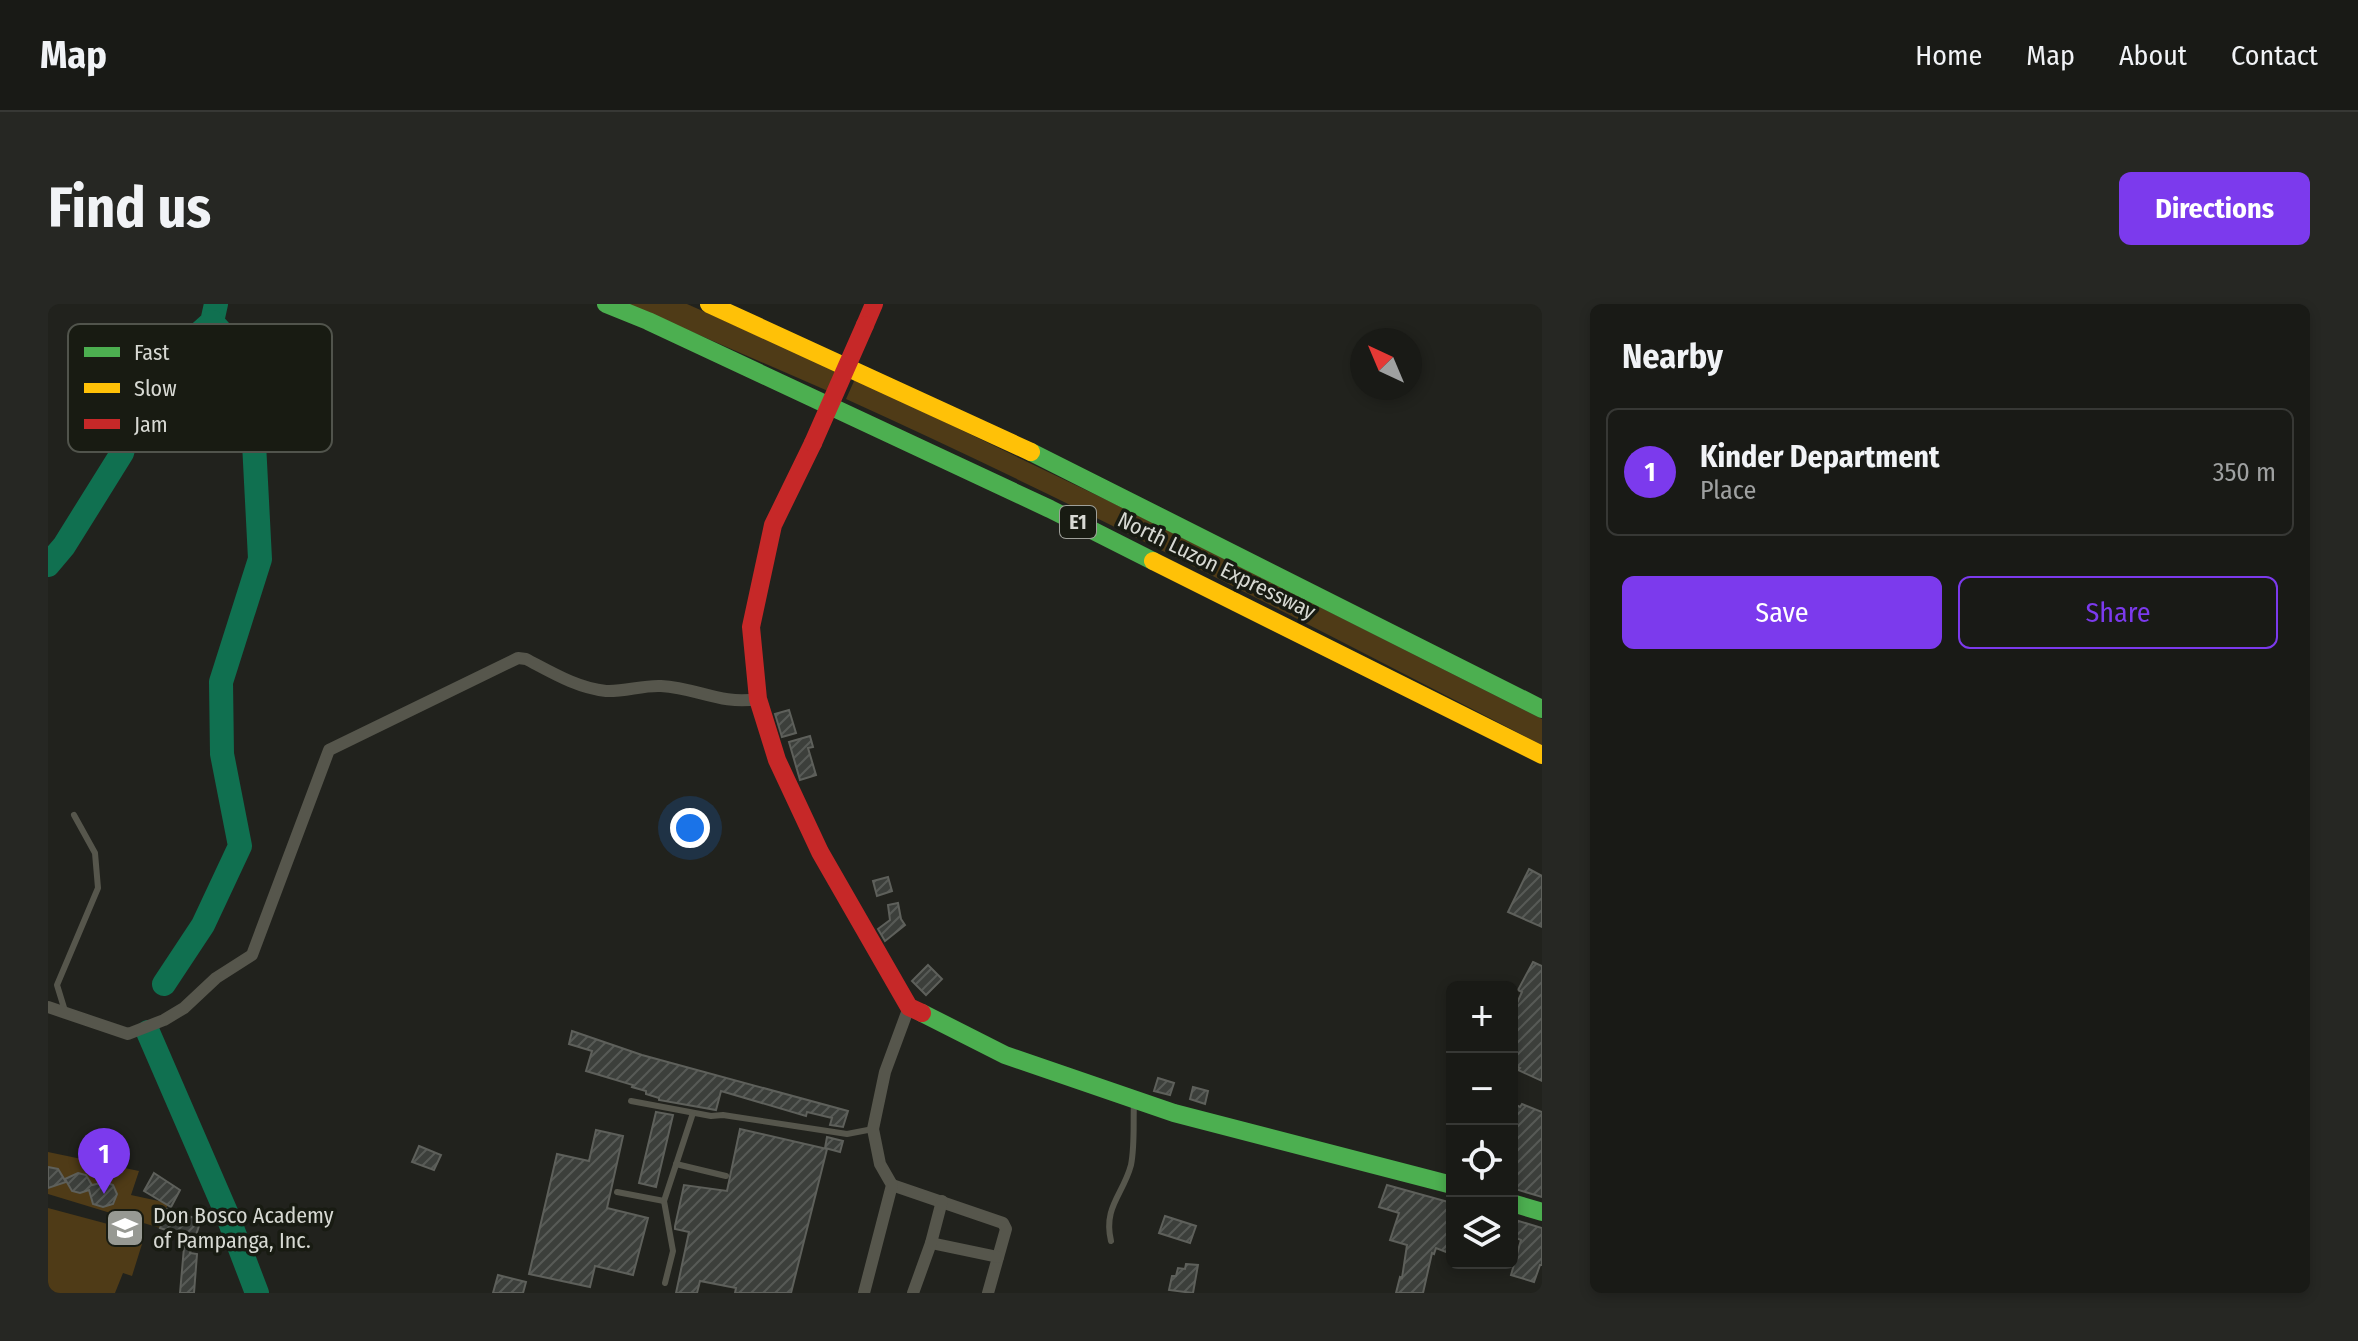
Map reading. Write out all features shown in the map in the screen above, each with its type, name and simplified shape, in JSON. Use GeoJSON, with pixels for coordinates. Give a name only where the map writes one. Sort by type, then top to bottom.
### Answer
{"type":"FeatureCollection","features":[{"type":"Feature","properties":{"kind":"main road","name":"North Luzon Expressway"},"geometry":{"type":"LineString","coordinates":[[606,304],[1050,509],[1542,755]]}},
{"type":"Feature","properties":{"kind":"main road","name":"North Luzon Expressway"},"geometry":{"type":"LineString","coordinates":[[709,304],[1067,468],[1542,709]]}},
{"type":"Feature","properties":{"kind":"main road"},"geometry":{"type":"LineString","coordinates":[[874,304],[773,525],[751,627],[758,699],[777,760],[820,852],[909,1007],[1005,1055],[1174,1113],[1446,1183]]}},
{"type":"Feature","properties":{"kind":"main road"},"geometry":{"type":"LineString","coordinates":[[1518,1205],[1542,1212]]}},
{"type":"Feature","properties":{"kind":"street"},"geometry":{"type":"LineString","coordinates":[[48,1007],[128,1034],[164,1020],[184,1008],[216,978],[252,955],[329,750],[508,662],[526,659],[569,682],[607,691],[660,686],[696,691],[730,702],[758,699]]}},
{"type":"Feature","properties":{"kind":"street"},"geometry":{"type":"LineString","coordinates":[[909,1007],[885,1072],[873,1129],[880,1164],[892,1185],[1003,1223],[1006,1229],[988,1293]]}},
{"type":"Feature","properties":{"kind":"street"},"geometry":{"type":"LineString","coordinates":[[864,1293],[892,1185]]}},
{"type":"Feature","properties":{"kind":"street"},"geometry":{"type":"LineString","coordinates":[[913,1293],[942,1201]]}},
{"type":"Feature","properties":{"kind":"street"},"geometry":{"type":"LineString","coordinates":[[931,1243],[998,1257]]}},
{"type":"Feature","properties":{"kind":"lane"},"geometry":{"type":"LineString","coordinates":[[65,1011],[57,985],[98,888],[95,853],[74,815]]}},
{"type":"Feature","properties":{"kind":"lane"},"geometry":{"type":"LineString","coordinates":[[1111,1241],[1107,1225],[1110,1211],[1131,1164],[1135,1099]]}},
{"type":"Feature","properties":{"kind":"lane"},"geometry":{"type":"LineString","coordinates":[[631,1101],[693,1113],[847,1134],[873,1129]]}},
{"type":"Feature","properties":{"kind":"lane"},"geometry":{"type":"LineString","coordinates":[[665,1283],[673,1251],[664,1201],[693,1113]]}},
{"type":"Feature","properties":{"kind":"lane"},"geometry":{"type":"LineString","coordinates":[[676,1164],[726,1176]]}},
{"type":"Feature","properties":{"kind":"lane"},"geometry":{"type":"LineString","coordinates":[[617,1192],[664,1201]]}},
{"type":"Feature","properties":{"kind":"shaded area"},"geometry":{"type":"Polygon","coordinates":[[[628,304],[687,304],[837,371],[828,391],[628,304]]]}},
{"type":"Feature","properties":{"kind":"shaded area"},"geometry":{"type":"Polygon","coordinates":[[[855,379],[1115,504],[1542,719],[1542,745],[1109,524],[846,399],[855,379]]]}},
{"type":"Feature","properties":{"kind":"shaded area"},"geometry":{"type":"Polygon","coordinates":[[[48,1152],[139,1171],[131,1195],[168,1203],[160,1228],[48,1194],[48,1152]]]}},
{"type":"Feature","properties":{"kind":"shaded area"},"geometry":{"type":"Polygon","coordinates":[[[48,1208],[134,1231],[142,1244],[132,1276],[123,1273],[115,1293],[48,1293],[48,1208]]]}},
{"type":"Feature","properties":{"kind":"building"},"geometry":{"type":"Polygon","coordinates":[[[789,710],[796,733],[782,737],[775,714],[789,710]]]}},
{"type":"Feature","properties":{"kind":"building"},"geometry":{"type":"Polygon","coordinates":[[[810,736],[813,747],[808,748],[816,775],[800,780],[789,742],[810,736]]]}},
{"type":"Feature","properties":{"kind":"building"},"geometry":{"type":"Polygon","coordinates":[[[1529,869],[1542,876],[1542,927],[1508,912],[1529,869]]]}},
{"type":"Feature","properties":{"kind":"building"},"geometry":{"type":"Polygon","coordinates":[[[888,877],[892,891],[877,896],[873,881],[888,877]]]}},
{"type":"Feature","properties":{"kind":"building"},"geometry":{"type":"Polygon","coordinates":[[[898,903],[905,925],[885,941],[878,929],[890,920],[888,905],[898,903]]]}},
{"type":"Feature","properties":{"kind":"building"},"geometry":{"type":"Polygon","coordinates":[[[1533,962],[1542,966],[1542,1081],[1518,1070],[1518,1001],[1522,992],[1518,990],[1533,962]]]}},
{"type":"Feature","properties":{"kind":"building"},"geometry":{"type":"Polygon","coordinates":[[[928,965],[942,979],[926,995],[912,981],[928,965]]]}},
{"type":"Feature","properties":{"kind":"building"},"geometry":{"type":"Polygon","coordinates":[[[572,1031],[642,1055],[848,1111],[843,1127],[830,1125],[832,1118],[807,1112],[806,1116],[721,1091],[716,1110],[659,1100],[633,1085],[586,1071],[592,1051],[569,1044],[572,1031]]]}},
{"type":"Feature","properties":{"kind":"building"},"geometry":{"type":"Polygon","coordinates":[[[1158,1078],[1174,1083],[1170,1095],[1154,1091],[1158,1078]]]}},
{"type":"Feature","properties":{"kind":"building"},"geometry":{"type":"Polygon","coordinates":[[[1193,1087],[1208,1091],[1205,1104],[1190,1099],[1193,1087]]]}},
{"type":"Feature","properties":{"kind":"building"},"geometry":{"type":"Polygon","coordinates":[[[1522,1104],[1542,1112],[1542,1197],[1518,1190],[1518,1106],[1522,1104]]]}},
{"type":"Feature","properties":{"kind":"building"},"geometry":{"type":"Polygon","coordinates":[[[656,1112],[673,1115],[656,1187],[639,1183],[656,1112]]]}},
{"type":"Feature","properties":{"kind":"building"},"geometry":{"type":"Polygon","coordinates":[[[740,1129],[827,1149],[791,1293],[735,1293],[736,1288],[700,1281],[697,1293],[676,1293],[689,1232],[675,1229],[684,1185],[727,1191],[740,1129]]]}},
{"type":"Feature","properties":{"kind":"building"},"geometry":{"type":"Polygon","coordinates":[[[596,1130],[623,1136],[607,1208],[648,1218],[633,1275],[595,1266],[590,1287],[529,1274],[557,1154],[589,1161],[596,1130]]]}},
{"type":"Feature","properties":{"kind":"building"},"geometry":{"type":"Polygon","coordinates":[[[827,1137],[843,1141],[840,1152],[825,1148],[827,1137]]]}},
{"type":"Feature","properties":{"kind":"building"},"geometry":{"type":"Polygon","coordinates":[[[419,1146],[441,1155],[434,1170],[412,1162],[419,1146]]]}},
{"type":"Feature","properties":{"kind":"building"},"geometry":{"type":"Polygon","coordinates":[[[48,1167],[58,1169],[66,1182],[48,1188],[48,1167]]]}},
{"type":"Feature","properties":{"kind":"building"},"geometry":{"type":"Polygon","coordinates":[[[78,1173],[86,1175],[92,1185],[105,1182],[113,1185],[117,1194],[113,1204],[103,1207],[93,1204],[89,1190],[80,1193],[72,1191],[65,1179],[78,1173]]]}},
{"type":"Feature","properties":{"kind":"building"},"geometry":{"type":"Polygon","coordinates":[[[154,1173],[180,1190],[171,1207],[144,1191],[154,1173]]]}},
{"type":"Feature","properties":{"kind":"building"},"geometry":{"type":"Polygon","coordinates":[[[1387,1185],[1446,1201],[1446,1252],[1436,1248],[1432,1253],[1423,1293],[1396,1293],[1402,1278],[1407,1245],[1390,1240],[1399,1213],[1379,1207],[1387,1185]]]}},
{"type":"Feature","properties":{"kind":"building"},"geometry":{"type":"Polygon","coordinates":[[[166,1209],[201,1220],[190,1253],[197,1254],[194,1293],[180,1293],[185,1236],[160,1228],[166,1209]]]}},
{"type":"Feature","properties":{"kind":"building"},"geometry":{"type":"Polygon","coordinates":[[[1165,1216],[1196,1226],[1190,1243],[1159,1233],[1165,1216]]]}},
{"type":"Feature","properties":{"kind":"building"},"geometry":{"type":"Polygon","coordinates":[[[1518,1221],[1542,1228],[1542,1265],[1534,1282],[1511,1275],[1513,1269],[1518,1269],[1521,1240],[1518,1239],[1518,1221]]]}},
{"type":"Feature","properties":{"kind":"building"},"geometry":{"type":"Polygon","coordinates":[[[1186,1264],[1198,1265],[1193,1293],[1169,1290],[1172,1276],[1176,1276],[1178,1268],[1185,1269],[1186,1264]]]}},
{"type":"Feature","properties":{"kind":"building"},"geometry":{"type":"Polygon","coordinates":[[[498,1275],[526,1282],[523,1293],[493,1293],[498,1275]]]}},
{"type":"Feature","properties":{"kind":"waterway"},"geometry":{"type":"LineString","coordinates":[[210,324],[216,304]]}},
{"type":"Feature","properties":{"kind":"waterway"},"geometry":{"type":"LineString","coordinates":[[48,565],[64,546],[122,452]]}},
{"type":"Feature","properties":{"kind":"waterway"},"geometry":{"type":"LineString","coordinates":[[164,984],[203,925],[240,846],[222,754],[221,682],[260,559],[254,452]]}},
{"type":"Feature","properties":{"kind":"waterway"},"geometry":{"type":"LineString","coordinates":[[148,1032],[226,1212],[257,1293]]}},
{"type":"Feature","properties":{"kind":"traffic: fast"},"geometry":{"type":"LineString","coordinates":[[606,304],[1050,509],[1153,561]]}},
{"type":"Feature","properties":{"kind":"traffic: fast"},"geometry":{"type":"LineString","coordinates":[[1031,452],[1542,709]]}},
{"type":"Feature","properties":{"kind":"traffic: fast"},"geometry":{"type":"LineString","coordinates":[[922,1013],[1005,1055],[1174,1113],[1446,1183]]}},
{"type":"Feature","properties":{"kind":"traffic: fast"},"geometry":{"type":"LineString","coordinates":[[1518,1205],[1542,1212]]}},
{"type":"Feature","properties":{"kind":"traffic: slow"},"geometry":{"type":"LineString","coordinates":[[709,304],[1031,452]]}},
{"type":"Feature","properties":{"kind":"traffic: slow"},"geometry":{"type":"LineString","coordinates":[[1153,561],[1542,755]]}},
{"type":"Feature","properties":{"kind":"traffic: jam"},"geometry":{"type":"LineString","coordinates":[[865,325],[874,304]]}},
{"type":"Feature","properties":{"kind":"traffic: jam"},"geometry":{"type":"LineString","coordinates":[[813,443],[865,325]]}},
{"type":"Feature","properties":{"kind":"traffic: jam"},"geometry":{"type":"LineString","coordinates":[[813,443],[773,525],[751,627],[758,699],[777,760],[820,852],[909,1007],[922,1013]]}},
{"type":"Feature","properties":{"kind":"place","name":"Kinder Department"},"geometry":{"type":"Point","coordinates":[104,1194]}},
{"type":"Feature","properties":{"kind":"place","name":"Don Bosco Academy of Pampanga, Inc."},"geometry":{"type":"Point","coordinates":[125,1228]}}]}
